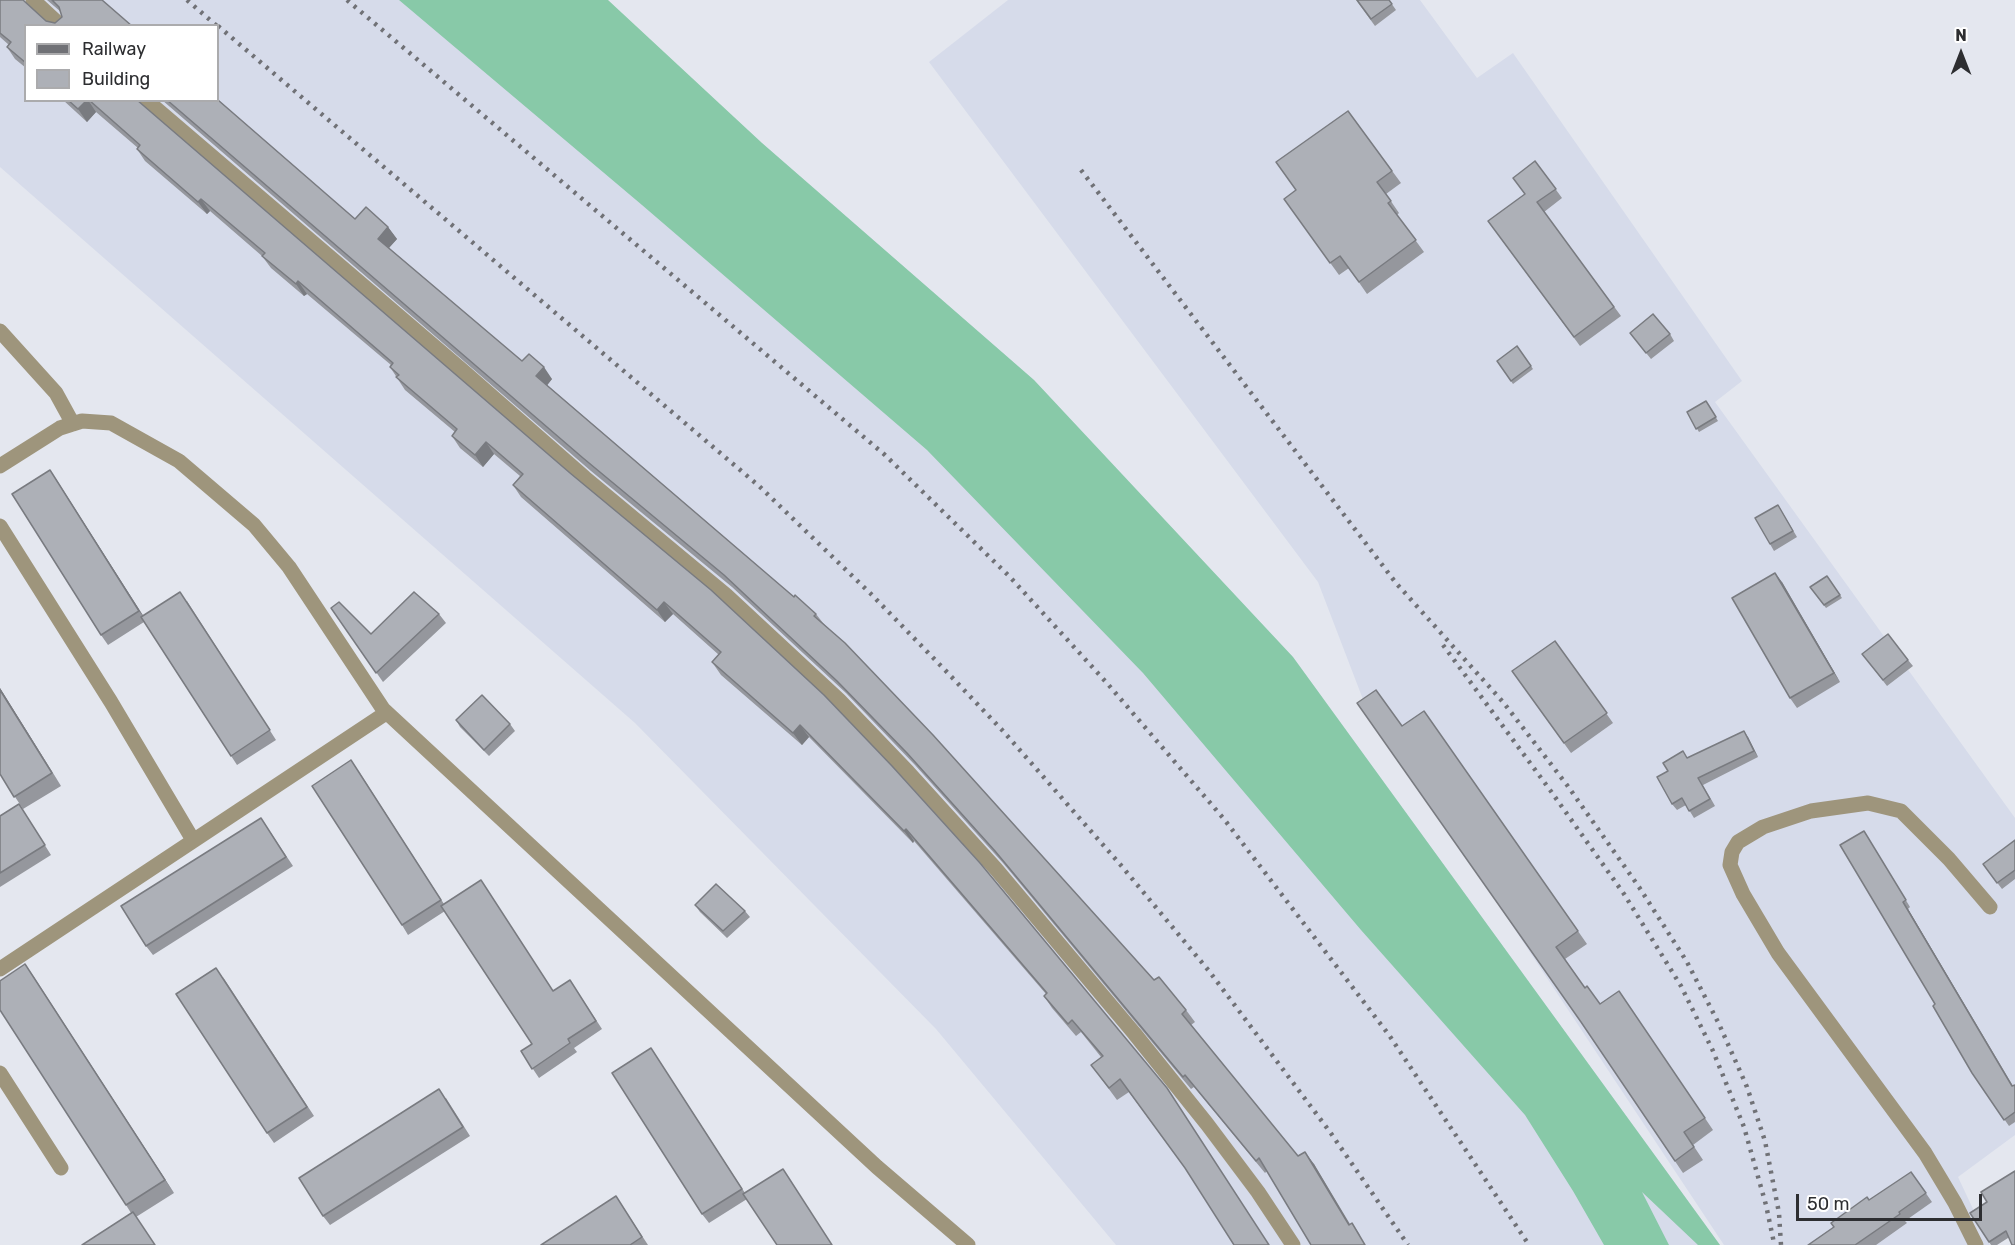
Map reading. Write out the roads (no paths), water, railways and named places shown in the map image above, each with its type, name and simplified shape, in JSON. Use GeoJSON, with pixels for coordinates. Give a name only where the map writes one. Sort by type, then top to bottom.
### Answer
{"type":"FeatureCollection","features":[{"type":"Feature","properties":{"kind":"lane"},"geometry":{"type":"LineString","coordinates":[[33,0],[59,24]]}},
{"type":"Feature","properties":{"kind":"lane"},"geometry":{"type":"LineString","coordinates":[[148,102],[585,478],[726,595],[839,700],[996,869],[1134,1033],[1258,1192],[1293,1245]]}},
{"type":"Feature","properties":{"kind":"lane"},"geometry":{"type":"LineString","coordinates":[[0,331],[56,393],[73,424]]}},
{"type":"Feature","properties":{"kind":"lane"},"geometry":{"type":"LineString","coordinates":[[0,466],[60,428],[82,421],[111,423],[179,461],[254,525],[289,567],[386,713],[878,1167],[968,1245]]}},
{"type":"Feature","properties":{"kind":"lane"},"geometry":{"type":"LineString","coordinates":[[0,526],[111,702],[193,840]]}},
{"type":"Feature","properties":{"kind":"lane"},"geometry":{"type":"LineString","coordinates":[[0,969],[386,713]]}},
{"type":"Feature","properties":{"kind":"lane"},"geometry":{"type":"LineString","coordinates":[[1976,1245],[1955,1203],[1925,1153],[1778,953],[1743,894],[1730,865],[1732,852],[1738,842],[1763,826],[1811,811],[1868,802],[1901,811],[1949,859],[1990,907]]}},
{"type":"Feature","properties":{"kind":"lane"},"geometry":{"type":"LineString","coordinates":[[0,1073],[61,1168]]}},
{"type":"Feature","properties":{"kind":"railway"},"geometry":{"type":"LineString","coordinates":[[187,0],[215,24]]}},
{"type":"Feature","properties":{"kind":"railway"},"geometry":{"type":"LineString","coordinates":[[347,0],[885,455],[1010,577],[1106,682],[1224,819],[1389,1035],[1529,1245]]}},
{"type":"Feature","properties":{"kind":"railway"},"geometry":{"type":"LineString","coordinates":[[219,27],[759,486],[870,593],[1003,731],[1119,863],[1209,971],[1330,1132],[1408,1245]]}},
{"type":"Feature","properties":{"kind":"railway"},"geometry":{"type":"LineString","coordinates":[[1081,170],[1396,583],[1503,702],[1567,785],[1639,887],[1687,962],[1719,1024],[1747,1087],[1765,1141],[1779,1213],[1781,1245]]}},
{"type":"Feature","properties":{"kind":"railway"},"geometry":{"type":"LineString","coordinates":[[1443,645],[1624,894],[1681,986],[1713,1051],[1744,1127],[1774,1243]]}}]}
